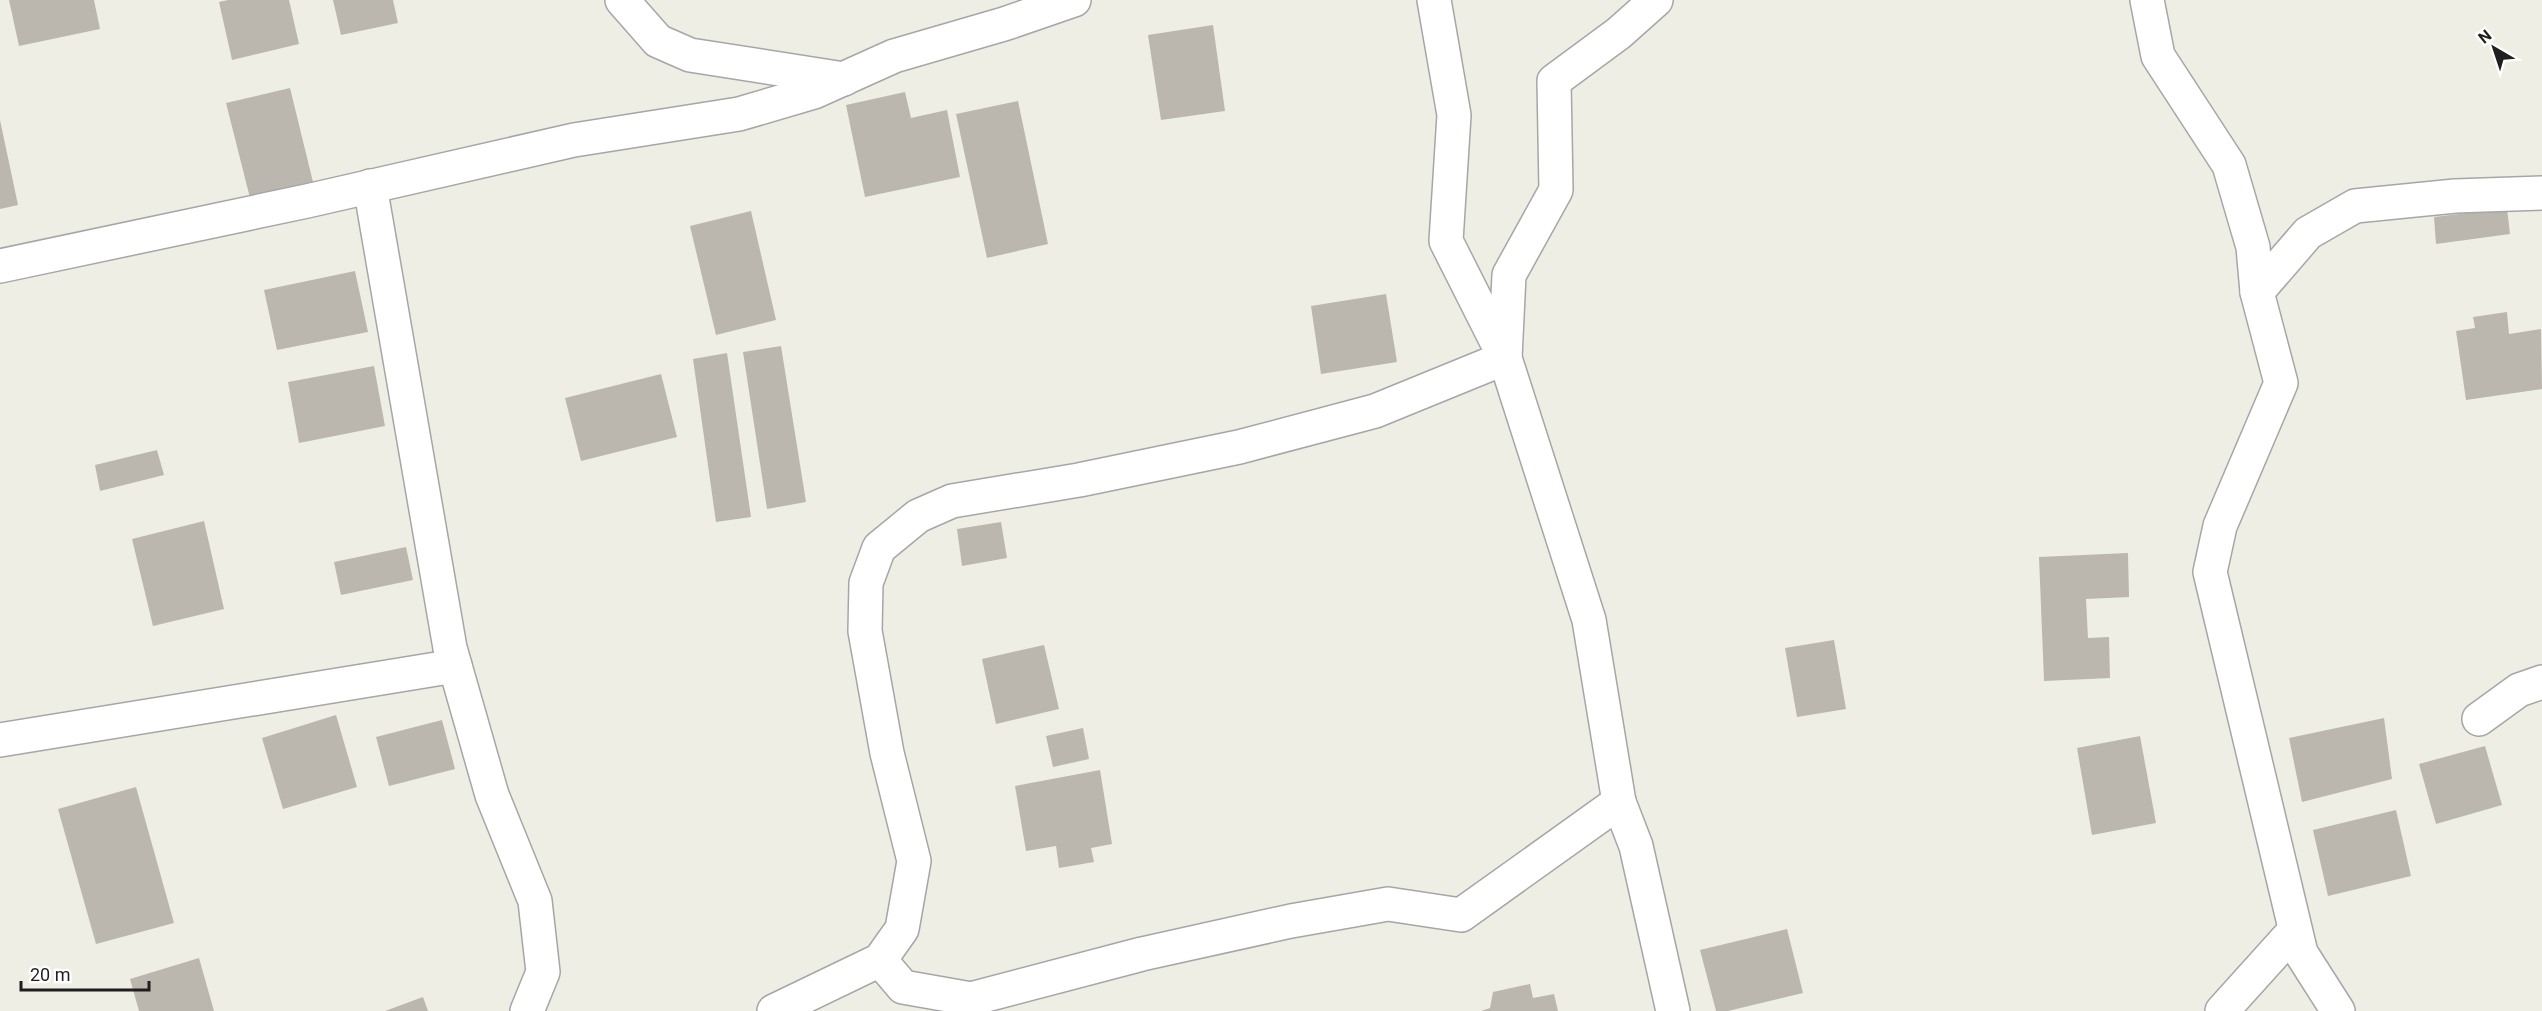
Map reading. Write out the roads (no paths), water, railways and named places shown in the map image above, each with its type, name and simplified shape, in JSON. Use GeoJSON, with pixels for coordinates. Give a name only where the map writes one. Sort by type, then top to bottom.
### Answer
{"type":"FeatureCollection","features":[{"type":"Feature","properties":{"kind":"street"},"geometry":{"type":"LineString","coordinates":[[622,0],[658,41],[690,56],[844,79]]}},
{"type":"Feature","properties":{"kind":"street"},"geometry":{"type":"LineString","coordinates":[[0,266],[574,140],[739,114],[814,92],[894,56],[1004,24],[1074,0]]}},
{"type":"Feature","properties":{"kind":"street"},"geometry":{"type":"LineString","coordinates":[[1434,0],[1455,115],[1446,241],[1505,358],[1589,620],[1619,802],[1636,846],[1673,1011]]}},
{"type":"Feature","properties":{"kind":"street"},"geometry":{"type":"LineString","coordinates":[[1505,358],[1509,275],[1556,190],[1554,81],[1619,33],[1656,0]]}},
{"type":"Feature","properties":{"kind":"street"},"geometry":{"type":"LineString","coordinates":[[2147,0],[2158,56],[2229,165],[2253,247],[2257,292],[2281,383],[2220,526],[2210,572],[2301,953],[2338,1011]]}},
{"type":"Feature","properties":{"kind":"street"},"geometry":{"type":"LineString","coordinates":[[370,186],[450,648],[492,795],[535,901],[543,972],[527,1011]]}},
{"type":"Feature","properties":{"kind":"street"},"geometry":{"type":"LineString","coordinates":[[2257,292],[2308,233],[2355,206],[2455,196],[2542,194]]}},
{"type":"Feature","properties":{"kind":"street"},"geometry":{"type":"LineString","coordinates":[[774,1011],[880,960],[902,929],[914,861],[887,753],[866,631],[866,583],[879,548],[918,516],[952,501],[1079,480],[1239,447],[1375,411],[1505,358]]}},
{"type":"Feature","properties":{"kind":"street"},"geometry":{"type":"LineString","coordinates":[[0,740],[455,666]]}},
{"type":"Feature","properties":{"kind":"street"},"geometry":{"type":"LineString","coordinates":[[2479,718],[2518,690],[2542,682]]}},
{"type":"Feature","properties":{"kind":"street"},"geometry":{"type":"LineString","coordinates":[[880,960],[903,987],[971,999],[1165,949],[1291,921],[1388,904],[1461,915],[1619,802]]}},
{"type":"Feature","properties":{"kind":"street"},"geometry":{"type":"LineString","coordinates":[[2222,1011],[2295,930]]}}]}
